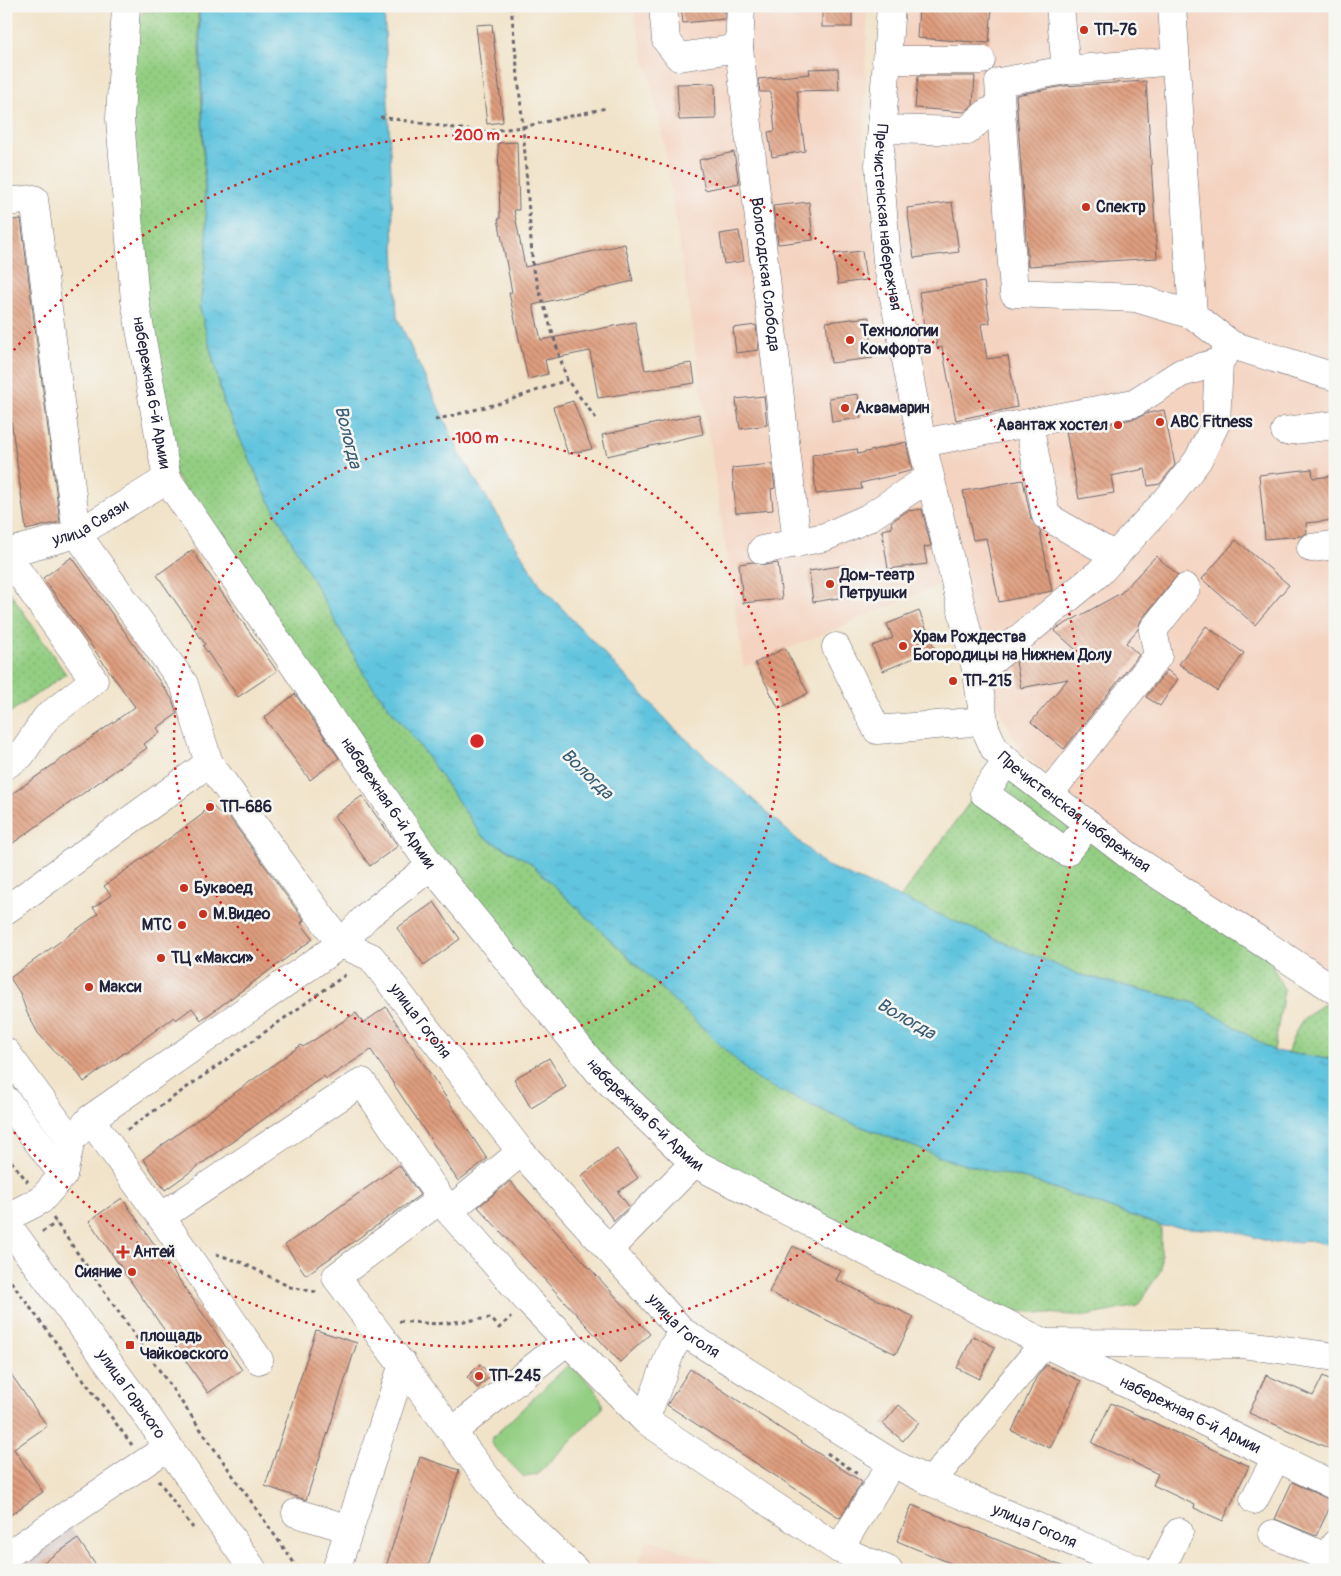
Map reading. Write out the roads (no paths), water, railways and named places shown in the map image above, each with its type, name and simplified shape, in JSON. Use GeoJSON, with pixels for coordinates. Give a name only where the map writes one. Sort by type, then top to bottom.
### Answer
{"type":"FeatureCollection","features":[{"type":"Feature","properties":{"kind":"street","name":"набережная 6-й Армии"},"geometry":{"type":"LineString","coordinates":[[126,6],[120,119],[134,292],[167,479],[431,866],[600,1072],[694,1164],[1044,1343],[1335,1486]]}},
{"type":"Feature","properties":{"kind":"street"},"geometry":{"type":"LineString","coordinates":[[663,6],[666,40],[679,57],[739,48]]}},
{"type":"Feature","properties":{"kind":"street","name":"Вологодская Слобода"},"geometry":{"type":"LineString","coordinates":[[741,6],[739,48],[797,543]]}},
{"type":"Feature","properties":{"kind":"street","name":"Пречистенская набережная"},"geometry":{"type":"LineString","coordinates":[[891,6],[879,165],[887,261],[922,443],[977,673],[984,721],[995,750],[1006,761],[1131,856],[1335,990]]}},
{"type":"Feature","properties":{"kind":"street"},"geometry":{"type":"LineString","coordinates":[[1060,6],[1066,70]]}},
{"type":"Feature","properties":{"kind":"street"},"geometry":{"type":"LineString","coordinates":[[1172,6],[1193,315]]}},
{"type":"Feature","properties":{"kind":"street"},"geometry":{"type":"LineString","coordinates":[[886,60],[981,60]]}},
{"type":"Feature","properties":{"kind":"street"},"geometry":{"type":"LineString","coordinates":[[977,673],[1099,573],[1171,495],[1198,460],[1216,423],[1225,354],[1193,315],[1136,298],[1014,293],[999,82],[1066,70],[1176,62]]}},
{"type":"Feature","properties":{"kind":"street"},"geometry":{"type":"LineString","coordinates":[[882,129],[967,131],[988,112]]}},
{"type":"Feature","properties":{"kind":"street"},"geometry":{"type":"LineString","coordinates":[[6,202],[34,199],[77,534],[184,684],[209,763],[341,944]]}},
{"type":"Feature","properties":{"kind":"street"},"geometry":{"type":"LineString","coordinates":[[922,443],[1134,403],[1181,373],[1225,354],[1335,377]]}},
{"type":"Feature","properties":{"kind":"street"},"geometry":{"type":"LineString","coordinates":[[1029,423],[1046,516],[1115,556]]}},
{"type":"Feature","properties":{"kind":"street"},"geometry":{"type":"LineString","coordinates":[[1285,431],[1335,425]]}},
{"type":"Feature","properties":{"kind":"street"},"geometry":{"type":"LineString","coordinates":[[762,550],[825,537],[868,518],[930,477]]}},
{"type":"Feature","properties":{"kind":"street","name":"улица Связи"},"geometry":{"type":"LineString","coordinates":[[6,554],[77,534],[167,479]]}},
{"type":"Feature","properties":{"kind":"street"},"geometry":{"type":"LineString","coordinates":[[6,554],[94,680],[46,718],[20,755],[6,765]]}},
{"type":"Feature","properties":{"kind":"street"},"geometry":{"type":"LineString","coordinates":[[1049,794],[1158,656],[1153,630],[1186,588]]}},
{"type":"Feature","properties":{"kind":"street"},"geometry":{"type":"LineString","coordinates":[[836,647],[877,730],[984,721]]}},
{"type":"Feature","properties":{"kind":"street"},"geometry":{"type":"LineString","coordinates":[[1006,761],[984,793],[1066,852],[1089,824]]}},
{"type":"Feature","properties":{"kind":"street"},"geometry":{"type":"LineString","coordinates":[[6,910],[209,763]]}},
{"type":"Feature","properties":{"kind":"street"},"geometry":{"type":"LineString","coordinates":[[6,1218],[42,1200],[63,1175],[71,1140],[90,1119],[341,944],[367,916],[431,866]]}},
{"type":"Feature","properties":{"kind":"street","name":"улица Гоголя"},"geometry":{"type":"LineString","coordinates":[[341,944],[371,957],[521,1152],[683,1332],[892,1463],[931,1482],[1131,1568]]}},
{"type":"Feature","properties":{"kind":"street"},"geometry":{"type":"LineString","coordinates":[[6,1052],[71,1140]]}},
{"type":"Feature","properties":{"kind":"street"},"geometry":{"type":"LineString","coordinates":[[161,1217],[362,1082],[445,1205],[529,1302],[645,1420],[839,1549],[888,1570]]}},
{"type":"Feature","properties":{"kind":"street"},"geometry":{"type":"LineString","coordinates":[[6,1100],[63,1175]]}},
{"type":"Feature","properties":{"kind":"street"},"geometry":{"type":"LineString","coordinates":[[90,1119],[161,1217],[259,1360]]}},
{"type":"Feature","properties":{"kind":"street"},"geometry":{"type":"LineString","coordinates":[[521,1152],[336,1277],[508,1506],[575,1570]]}},
{"type":"Feature","properties":{"kind":"street"},"geometry":{"type":"LineString","coordinates":[[609,1249],[694,1164]]}},
{"type":"Feature","properties":{"kind":"street","name":"улица Горького"},"geometry":{"type":"LineString","coordinates":[[6,1223],[168,1447],[253,1570]]}},
{"type":"Feature","properties":{"kind":"street"},"geometry":{"type":"LineString","coordinates":[[645,1420],[672,1348],[683,1332]]}},
{"type":"Feature","properties":{"kind":"street"},"geometry":{"type":"LineString","coordinates":[[453,1431],[566,1340]]}},
{"type":"Feature","properties":{"kind":"street","name":"набережная 6-й Армии"},"geometry":{"type":"LineString","coordinates":[[1044,1343],[1241,1344],[1335,1357]]}},
{"type":"Feature","properties":{"kind":"street"},"geometry":{"type":"LineString","coordinates":[[931,1482],[1044,1343]]}},
{"type":"Feature","properties":{"kind":"street"},"geometry":{"type":"LineString","coordinates":[[336,1570],[403,1364]]}},
{"type":"Feature","properties":{"kind":"street"},"geometry":{"type":"LineString","coordinates":[[6,1556],[168,1447]]}},
{"type":"Feature","properties":{"kind":"street"},"geometry":{"type":"LineString","coordinates":[[1254,1500],[1276,1458]]}},
{"type":"Feature","properties":{"kind":"street"},"geometry":{"type":"LineString","coordinates":[[839,1549],[892,1463]]}},
{"type":"Feature","properties":{"kind":"street"},"geometry":{"type":"LineString","coordinates":[[296,1513],[350,1529]]}},
{"type":"Feature","properties":{"kind":"street"},"geometry":{"type":"LineString","coordinates":[[1160,1570],[1179,1532]]}},
{"type":"Feature","properties":{"kind":"street"},"geometry":{"type":"LineString","coordinates":[[1274,1534],[1328,1558],[1335,1544]]}},
{"type":"Feature","properties":{"kind":"water","name":"Вологда"},"geometry":{"type":"Polygon","coordinates":[[[199,6],[384,6],[397,317],[461,456],[541,586],[674,728],[825,865],[1077,974],[1195,1003],[1274,1051],[1335,1060],[1335,1246],[1314,1241],[1274,1243],[1233,1231],[1161,1226],[1034,1181],[951,1161],[839,1118],[757,1080],[528,861],[482,836],[422,749],[367,679],[263,489],[224,403],[200,308],[207,249],[199,6]]]}},
{"type":"Feature","properties":{"kind":"place","name":"ТП-76"},"geometry":{"type":"Point","coordinates":[1084,30]}},
{"type":"Feature","properties":{"kind":"place","name":"Спектр"},"geometry":{"type":"Point","coordinates":[1086,207]}},
{"type":"Feature","properties":{"kind":"place","name":"Технологии Комфорта"},"geometry":{"type":"Point","coordinates":[850,340]}},
{"type":"Feature","properties":{"kind":"place","name":"Аквамарин"},"geometry":{"type":"Point","coordinates":[845,408]}},
{"type":"Feature","properties":{"kind":"place","name":"ABC Fitness"},"geometry":{"type":"Point","coordinates":[1160,422]}},
{"type":"Feature","properties":{"kind":"place","name":"Авантаж хостел"},"geometry":{"type":"Point","coordinates":[1118,425]}},
{"type":"Feature","properties":{"kind":"place","name":"Дом-театр Петрушки"},"geometry":{"type":"Point","coordinates":[830,584]}},
{"type":"Feature","properties":{"kind":"place","name":"Храм Рождества Богородицы на Нижнем Долу"},"geometry":{"type":"Point","coordinates":[903,646]}},
{"type":"Feature","properties":{"kind":"place","name":"ТП-215"},"geometry":{"type":"Point","coordinates":[953,681]}},
{"type":"Feature","properties":{"kind":"place","name":"ТП-686"},"geometry":{"type":"Point","coordinates":[210,807]}},
{"type":"Feature","properties":{"kind":"place","name":"Буквоед"},"geometry":{"type":"Point","coordinates":[184,888]}},
{"type":"Feature","properties":{"kind":"place","name":"М.Видео"},"geometry":{"type":"Point","coordinates":[203,914]}},
{"type":"Feature","properties":{"kind":"place","name":"МТС"},"geometry":{"type":"Point","coordinates":[182,925]}},
{"type":"Feature","properties":{"kind":"place","name":"ТЦ «Макси»"},"geometry":{"type":"Point","coordinates":[161,958]}},
{"type":"Feature","properties":{"kind":"place","name":"Макси"},"geometry":{"type":"Point","coordinates":[89,987]}},
{"type":"Feature","properties":{"kind":"place","name":"Антей"},"geometry":{"type":"Point","coordinates":[123,1252]}},
{"type":"Feature","properties":{"kind":"place","name":"Сияние"},"geometry":{"type":"Point","coordinates":[132,1272]}},
{"type":"Feature","properties":{"kind":"place","name":"площадь Чайковского"},"geometry":{"type":"Point","coordinates":[130,1345]}},
{"type":"Feature","properties":{"kind":"place","name":"ТП-245"},"geometry":{"type":"Point","coordinates":[479,1376]}}]}
